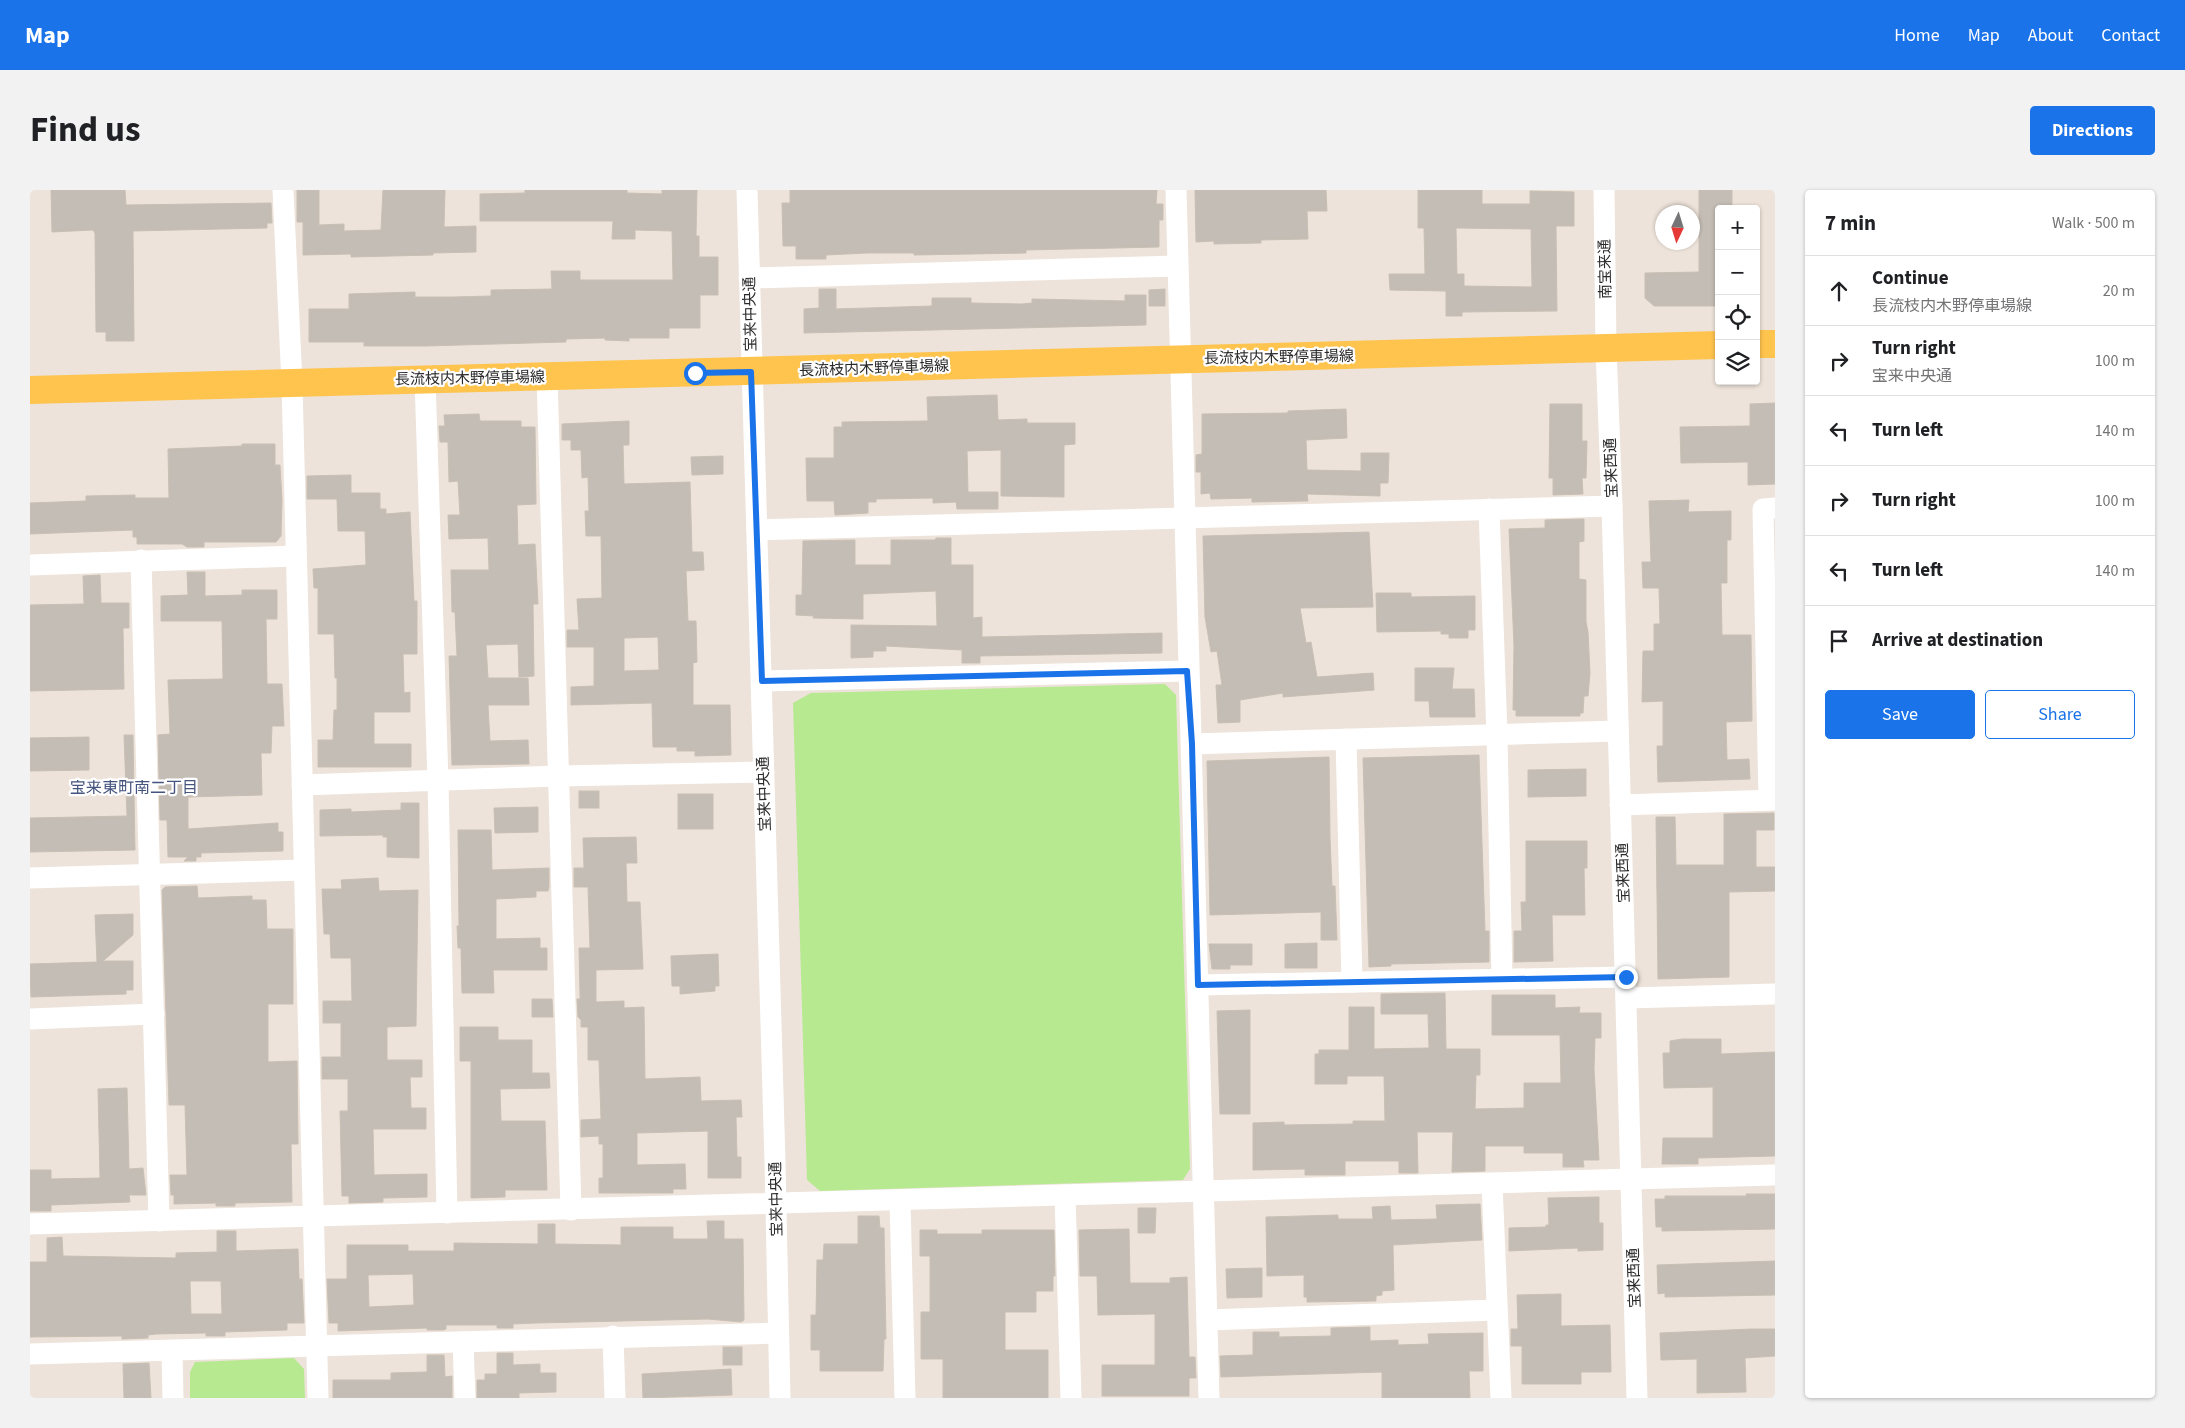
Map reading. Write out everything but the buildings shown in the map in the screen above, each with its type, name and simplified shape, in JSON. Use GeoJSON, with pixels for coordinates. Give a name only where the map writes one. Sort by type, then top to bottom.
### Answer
{"type":"FeatureCollection","features":[{"type":"Feature","properties":{"kind":"main road"},"geometry":{"type":"LineString","coordinates":[[1760,344],[1775,344]]}},
{"type":"Feature","properties":{"kind":"main road","name":"長流枝内木野停車場線"},"geometry":{"type":"LineString","coordinates":[[30,390],[1715,345]]}},
{"type":"Feature","properties":{"kind":"street"},"geometry":{"type":"LineString","coordinates":[[284,190],[292,384],[318,1398]]}},
{"type":"Feature","properties":{"kind":"street","name":"宝来中央通"},"geometry":{"type":"LineString","coordinates":[[747,190],[751,372],[762,681],[780,1398]]}},
{"type":"Feature","properties":{"kind":"street"},"geometry":{"type":"LineString","coordinates":[[1176,190],[1187,671],[1192,744],[1202,1192],[1209,1398]]}},
{"type":"Feature","properties":{"kind":"street","name":"南宝来通"},"geometry":{"type":"LineString","coordinates":[[1604,190],[1606,348]]}},
{"type":"Feature","properties":{"kind":"street"},"geometry":{"type":"LineString","coordinates":[[749,278],[1177,266]]}},
{"type":"Feature","properties":{"kind":"street","name":"宝来西通"},"geometry":{"type":"LineString","coordinates":[[1606,348],[1627,987],[1637,1398]]}},
{"type":"Feature","properties":{"kind":"street"},"geometry":{"type":"LineString","coordinates":[[547,376],[571,1210]]}},
{"type":"Feature","properties":{"kind":"street"},"geometry":{"type":"LineString","coordinates":[[425,379],[438,781],[447,1214]]}},
{"type":"Feature","properties":{"kind":"street"},"geometry":{"type":"LineString","coordinates":[[757,530],[1612,506]]}},
{"type":"Feature","properties":{"kind":"street"},"geometry":{"type":"LineString","coordinates":[[1620,805],[1772,800],[1771,655],[1763,509],[1775,508]]}},
{"type":"Feature","properties":{"kind":"street"},"geometry":{"type":"LineString","coordinates":[[1489,509],[1497,735],[1502,980]]}},
{"type":"Feature","properties":{"kind":"street"},"geometry":{"type":"LineString","coordinates":[[30,565],[295,556]]}},
{"type":"Feature","properties":{"kind":"street"},"geometry":{"type":"LineString","coordinates":[[141,560],[148,875],[154,1014],[159,1222]]}},
{"type":"Feature","properties":{"kind":"street"},"geometry":{"type":"LineString","coordinates":[[762,681],[1187,671]]}},
{"type":"Feature","properties":{"kind":"street"},"geometry":{"type":"LineString","coordinates":[[1192,744],[1618,731]]}},
{"type":"Feature","properties":{"kind":"street"},"geometry":{"type":"LineString","coordinates":[[1346,738],[1352,982]]}},
{"type":"Feature","properties":{"kind":"street"},"geometry":{"type":"LineString","coordinates":[[302,785],[558,776],[764,772]]}},
{"type":"Feature","properties":{"kind":"street"},"geometry":{"type":"LineString","coordinates":[[30,878],[303,870]]}},
{"type":"Feature","properties":{"kind":"street"},"geometry":{"type":"LineString","coordinates":[[1198,985],[1502,980],[1775,994]]}},
{"type":"Feature","properties":{"kind":"street"},"geometry":{"type":"LineString","coordinates":[[30,1019],[154,1014]]}},
{"type":"Feature","properties":{"kind":"street"},"geometry":{"type":"LineString","coordinates":[[30,1224],[314,1218],[1775,1176]]}},
{"type":"Feature","properties":{"kind":"street"},"geometry":{"type":"LineString","coordinates":[[1492,1184],[1501,1398]]}},
{"type":"Feature","properties":{"kind":"street"},"geometry":{"type":"LineString","coordinates":[[1065,1195],[1071,1398]]}},
{"type":"Feature","properties":{"kind":"street"},"geometry":{"type":"LineString","coordinates":[[900,1201],[905,1398]]}},
{"type":"Feature","properties":{"kind":"street"},"geometry":{"type":"LineString","coordinates":[[1207,1320],[1497,1310]]}},
{"type":"Feature","properties":{"kind":"street"},"geometry":{"type":"LineString","coordinates":[[30,1354],[778,1332]]}},
{"type":"Feature","properties":{"kind":"street"},"geometry":{"type":"LineString","coordinates":[[613,1336],[615,1398]]}},
{"type":"Feature","properties":{"kind":"street"},"geometry":{"type":"LineString","coordinates":[[463,1342],[465,1398]]}},
{"type":"Feature","properties":{"kind":"street"},"geometry":{"type":"LineString","coordinates":[[172,1351],[173,1398]]}},
{"type":"Feature","properties":{"kind":"green space"},"geometry":{"type":"Polygon","coordinates":[[[1165,684],[1176,695],[1190,1169],[1183,1180],[820,1191],[807,1180],[793,703],[811,693],[1165,684]]]}},
{"type":"Feature","properties":{"kind":"green space"},"geometry":{"type":"Polygon","coordinates":[[[294,1358],[304,1369],[305,1398],[190,1398],[190,1372],[195,1362],[294,1358]]]}},
{"type":"Feature","properties":{"kind":"district","name":"宝来東町南二丁目"},"geometry":{"type":"Point","coordinates":[134,787]}},
{"type":"Feature","properties":{"kind":"route"},"geometry":{"type":"LineString","coordinates":[[695,373],[751,372],[762,681],[1187,671],[1192,744],[1198,985],[1626,977]]}}]}
